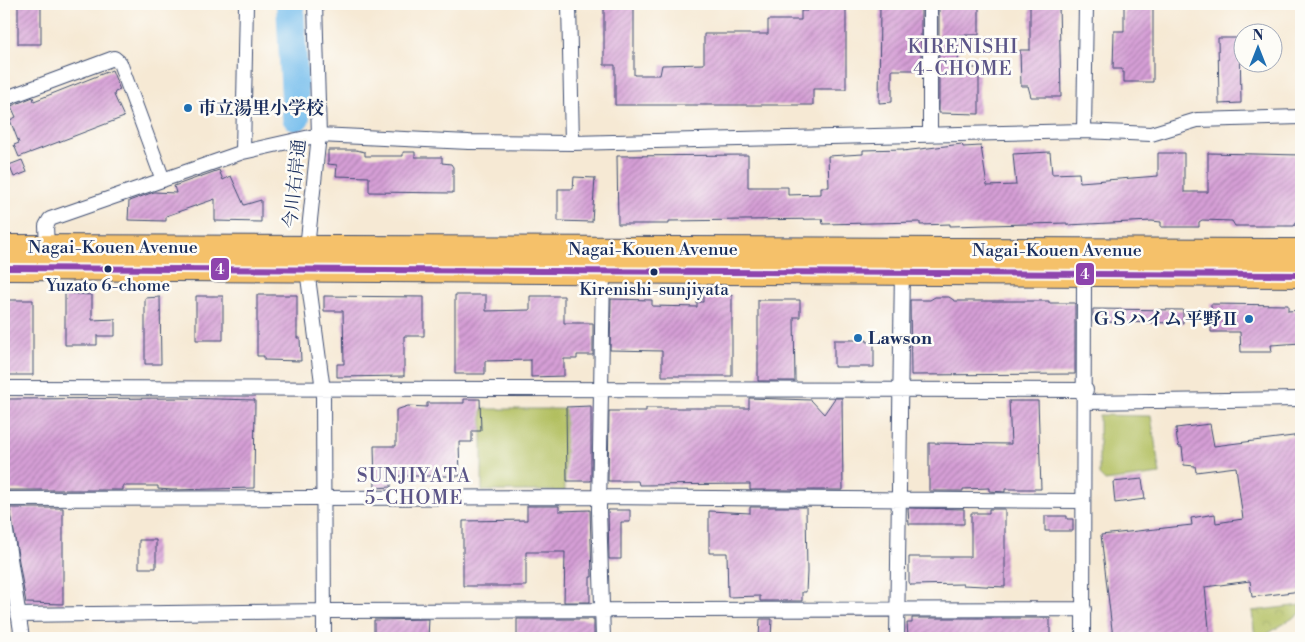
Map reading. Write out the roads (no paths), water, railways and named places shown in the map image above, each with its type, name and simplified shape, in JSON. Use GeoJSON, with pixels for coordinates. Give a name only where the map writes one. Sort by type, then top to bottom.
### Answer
{"type":"FeatureCollection","features":[{"type":"Feature","properties":{"kind":"highway","name":"Nagai-Kouen Avenue"},"geometry":{"type":"LineString","coordinates":[[4,247],[47,247],[603,272],[902,261],[1301,251]]}},
{"type":"Feature","properties":{"kind":"highway","name":"Nagai-Kouen Avenue"},"geometry":{"type":"LineString","coordinates":[[4,268],[307,259],[902,261],[1084,273],[1301,275]]}},
{"type":"Feature","properties":{"kind":"street"},"geometry":{"type":"LineString","coordinates":[[243,152],[246,4]]}},
{"type":"Feature","properties":{"kind":"street","name":"今川右岸通"},"geometry":{"type":"LineString","coordinates":[[315,4],[319,135],[307,259],[323,390],[324,638]]}},
{"type":"Feature","properties":{"kind":"street"},"geometry":{"type":"LineString","coordinates":[[569,4],[572,142]]}},
{"type":"Feature","properties":{"kind":"street"},"geometry":{"type":"LineString","coordinates":[[930,4],[930,134]]}},
{"type":"Feature","properties":{"kind":"street"},"geometry":{"type":"LineString","coordinates":[[1084,131],[1086,4]]}},
{"type":"Feature","properties":{"kind":"street"},"geometry":{"type":"LineString","coordinates":[[4,97],[10,97],[114,58],[120,63],[163,180]]}},
{"type":"Feature","properties":{"kind":"street"},"geometry":{"type":"LineString","coordinates":[[47,247],[46,226],[50,219],[243,152],[319,135],[469,142],[572,142],[1084,131],[1151,134],[1197,120],[1301,117]]}},
{"type":"Feature","properties":{"kind":"street"},"geometry":{"type":"LineString","coordinates":[[897,638],[902,261]]}},
{"type":"Feature","properties":{"kind":"street"},"geometry":{"type":"LineString","coordinates":[[603,272],[599,497],[603,638]]}},
{"type":"Feature","properties":{"kind":"street"},"geometry":{"type":"LineString","coordinates":[[1083,638],[1084,273]]}},
{"type":"Feature","properties":{"kind":"street"},"geometry":{"type":"LineString","coordinates":[[4,388],[900,390],[1085,396],[1301,399]]}},
{"type":"Feature","properties":{"kind":"street"},"geometry":{"type":"LineString","coordinates":[[4,499],[599,497],[899,501],[1083,501]]}},
{"type":"Feature","properties":{"kind":"street"},"geometry":{"type":"LineString","coordinates":[[4,518],[22,638]]}},
{"type":"Feature","properties":{"kind":"street"},"geometry":{"type":"LineString","coordinates":[[18,615],[323,611],[603,612],[1084,609]]}},
{"type":"Feature","properties":{"kind":"waterway"},"geometry":{"type":"LineString","coordinates":[[290,4],[296,117]]}},
{"type":"Feature","properties":{"kind":"place","name":"市立湯里小学校"},"geometry":{"type":"Point","coordinates":[188,108]}},
{"type":"Feature","properties":{"kind":"place","name":"Yuzato 6-chome"},"geometry":{"type":"Point","coordinates":[108,269]}},
{"type":"Feature","properties":{"kind":"place","name":"Kirenishi-sunjiyata"},"geometry":{"type":"Point","coordinates":[654,272]}},
{"type":"Feature","properties":{"kind":"place","name":"ＧＳハイム 平野Ⅱ"},"geometry":{"type":"Point","coordinates":[1249,319]}},
{"type":"Feature","properties":{"kind":"place","name":"Lawson"},"geometry":{"type":"Point","coordinates":[858,338]}},
{"type":"Feature","properties":{"kind":"district","name":"KIRENISHI 4-CHOME"},"geometry":{"type":"Point","coordinates":[963,58]}},
{"type":"Feature","properties":{"kind":"district","name":"SUNJIYATA 5-CHOME"},"geometry":{"type":"Point","coordinates":[414,487]}}]}
